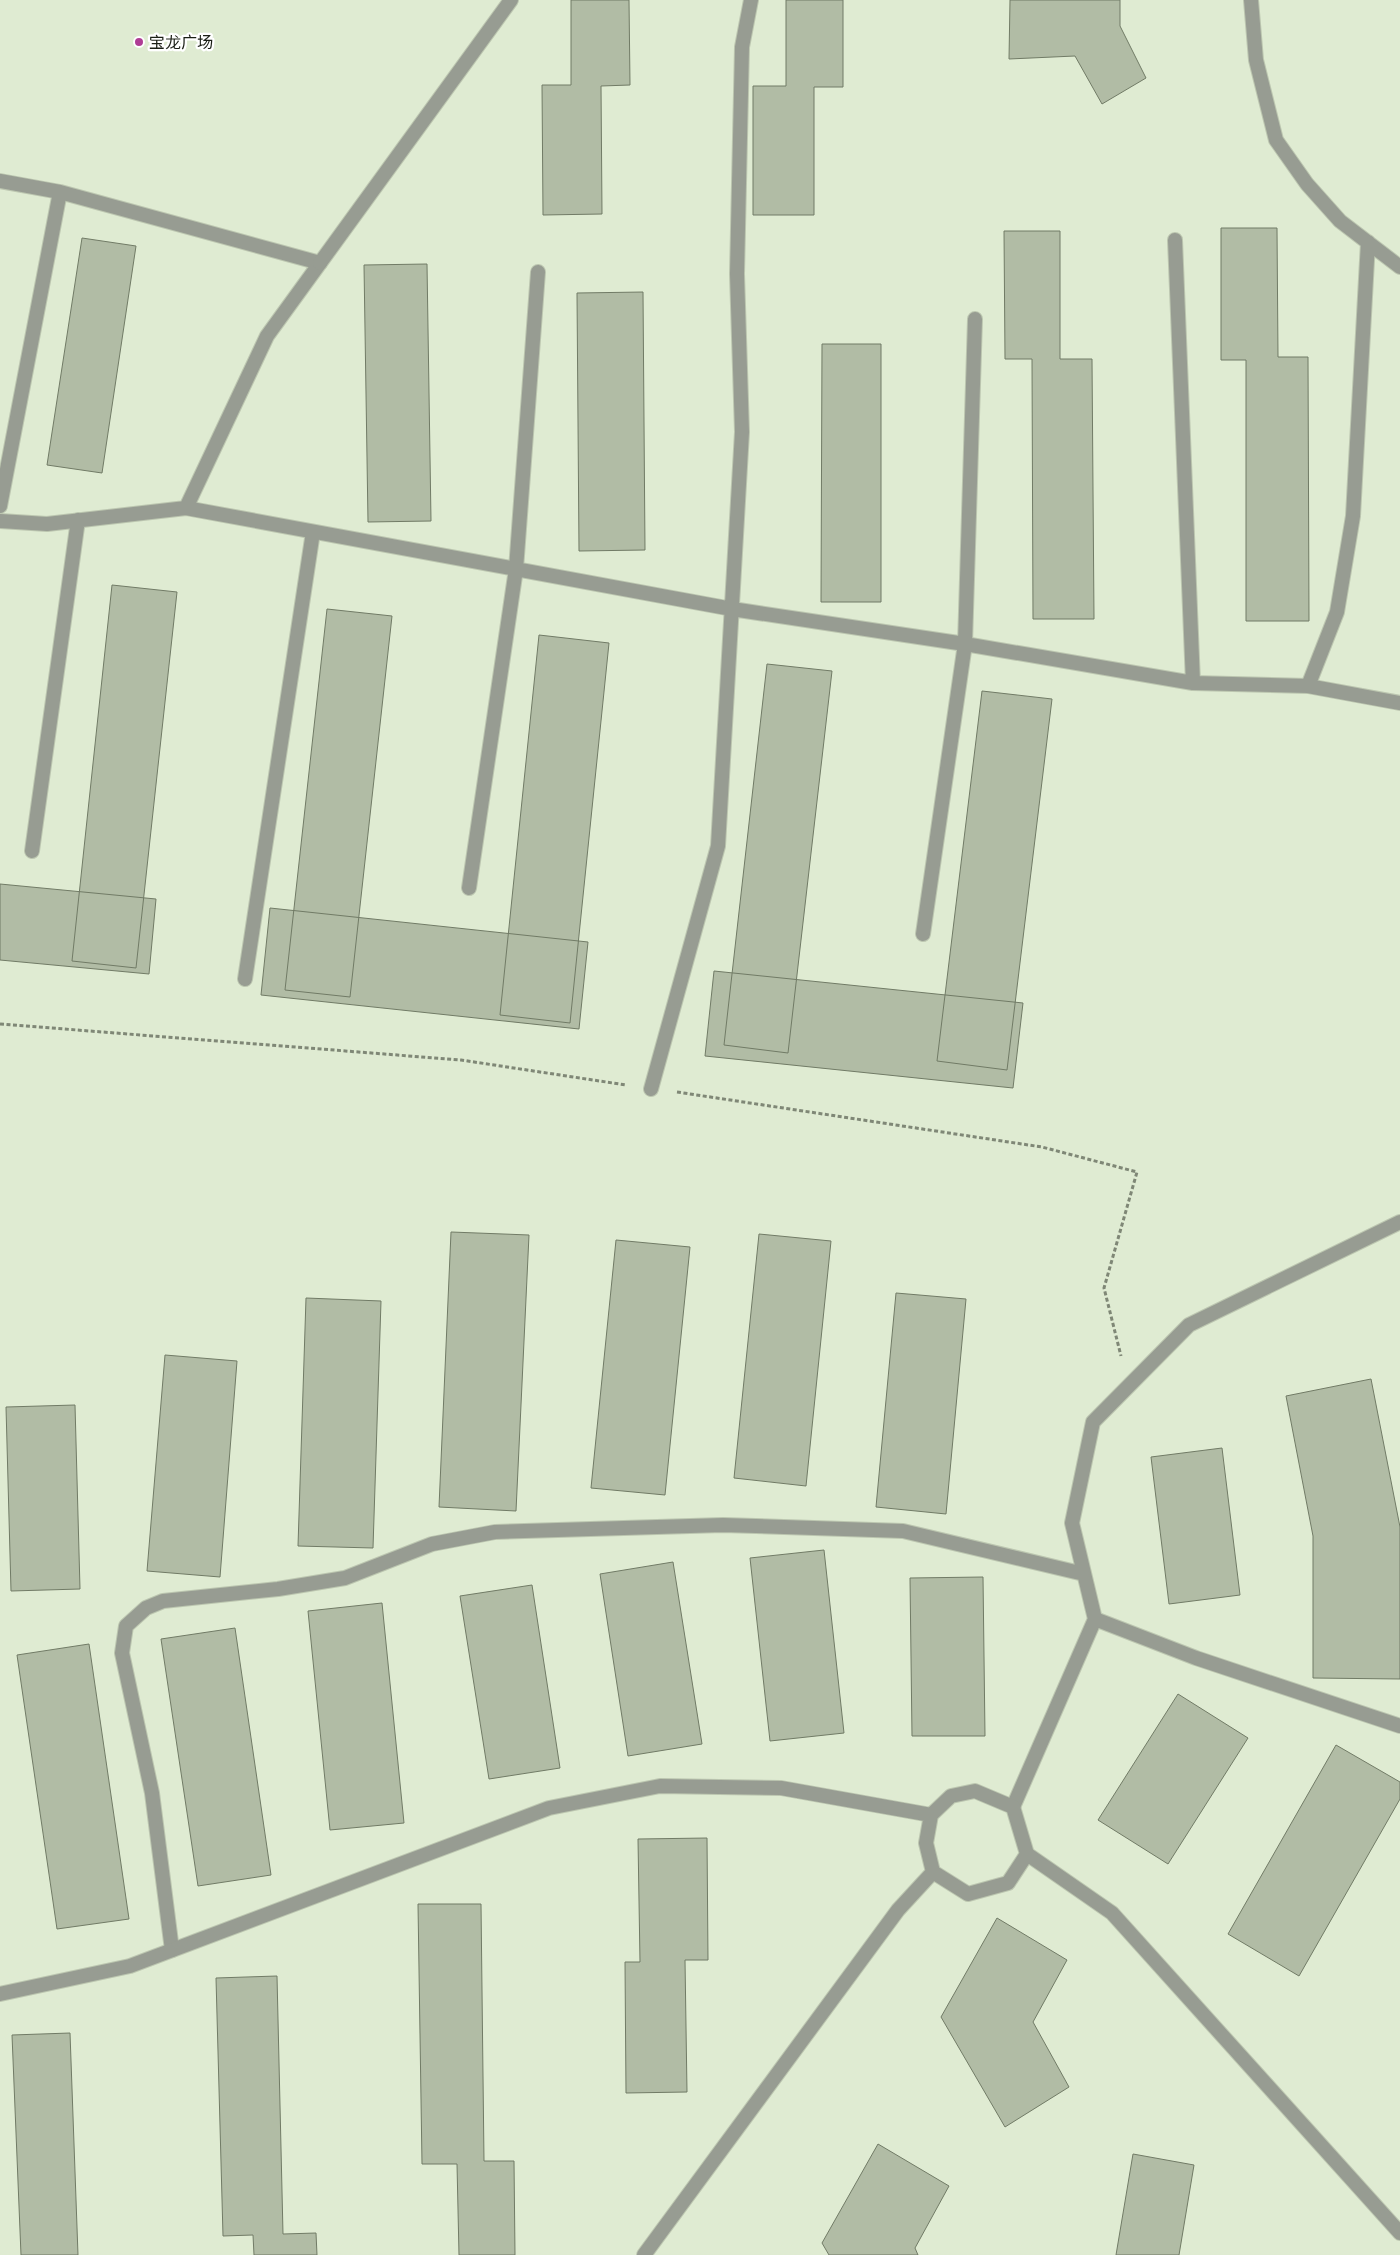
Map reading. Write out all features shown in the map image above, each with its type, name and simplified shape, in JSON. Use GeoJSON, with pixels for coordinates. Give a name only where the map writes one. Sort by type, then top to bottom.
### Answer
{"type":"FeatureCollection","features":[{"type":"Feature","properties":{"kind":"street"},"geometry":{"type":"LineString","coordinates":[[186,508],[267,336],[511,0]]}},
{"type":"Feature","properties":{"kind":"street"},"geometry":{"type":"LineString","coordinates":[[651,1089],[718,846],[742,432],[737,274],[742,48],[751,0]]}},
{"type":"Feature","properties":{"kind":"street"},"geometry":{"type":"LineString","coordinates":[[1251,0],[1256,60],[1276,140],[1307,184],[1340,221],[1400,267]]}},
{"type":"Feature","properties":{"kind":"street"},"geometry":{"type":"LineString","coordinates":[[0,181],[60,192],[320,263]]}},
{"type":"Feature","properties":{"kind":"street"},"geometry":{"type":"LineString","coordinates":[[0,506],[60,192]]}},
{"type":"Feature","properties":{"kind":"street"},"geometry":{"type":"LineString","coordinates":[[1175,240],[1192,683]]}},
{"type":"Feature","properties":{"kind":"street"},"geometry":{"type":"LineString","coordinates":[[1308,686],[1337,612],[1354,516],[1368,242]]}},
{"type":"Feature","properties":{"kind":"street"},"geometry":{"type":"LineString","coordinates":[[469,888],[516,569],[538,272]]}},
{"type":"Feature","properties":{"kind":"street"},"geometry":{"type":"LineString","coordinates":[[923,934],[965,644],[975,319]]}},
{"type":"Feature","properties":{"kind":"street"},"geometry":{"type":"LineString","coordinates":[[0,521],[47,524],[186,508],[732,609],[965,644],[1192,683],[1308,686],[1400,703]]}},
{"type":"Feature","properties":{"kind":"street"},"geometry":{"type":"LineString","coordinates":[[32,851],[78,520]]}},
{"type":"Feature","properties":{"kind":"street"},"geometry":{"type":"LineString","coordinates":[[245,979],[313,532]]}},
{"type":"Feature","properties":{"kind":"street"},"geometry":{"type":"LineString","coordinates":[[1400,1222],[1189,1325],[1093,1422],[1072,1523],[1096,1619],[1013,1807],[1027,1854],[1112,1913],[1400,2233]]}},
{"type":"Feature","properties":{"kind":"street"},"geometry":{"type":"LineString","coordinates":[[172,1950],[152,1793],[122,1653],[126,1626],[146,1608],[163,1601],[278,1589],[345,1578],[432,1544],[495,1532],[713,1526],[903,1531],[1084,1574]]}},
{"type":"Feature","properties":{"kind":"street"},"geometry":{"type":"LineString","coordinates":[[1096,1619],[1196,1658],[1400,1726]]}},
{"type":"Feature","properties":{"kind":"street"},"geometry":{"type":"LineString","coordinates":[[0,1994],[130,1966],[549,1808],[660,1786],[781,1788],[931,1815]]}},
{"type":"Feature","properties":{"kind":"street"},"geometry":{"type":"LineString","coordinates":[[1013,1807],[975,1791],[952,1796],[931,1815],[926,1843],[933,1872],[968,1894],[1008,1883],[1027,1854]]}},
{"type":"Feature","properties":{"kind":"street"},"geometry":{"type":"LineString","coordinates":[[644,2255],[898,1910],[933,1872]]}},
{"type":"Feature","properties":{"kind":"building"},"geometry":{"type":"Polygon","coordinates":[[[571,0],[629,0],[630,85],[601,86],[602,214],[543,215],[542,85],[571,85],[571,0]]]}},
{"type":"Feature","properties":{"kind":"building"},"geometry":{"type":"Polygon","coordinates":[[[786,0],[843,0],[843,87],[814,87],[814,215],[753,215],[753,86],[786,86],[786,0]]]}},
{"type":"Feature","properties":{"kind":"building"},"geometry":{"type":"Polygon","coordinates":[[[1010,0],[1120,0],[1120,26],[1146,78],[1102,104],[1075,56],[1009,59],[1010,0]]]}},
{"type":"Feature","properties":{"kind":"building"},"geometry":{"type":"Polygon","coordinates":[[[1221,228],[1277,228],[1278,357],[1308,357],[1309,621],[1246,621],[1246,360],[1221,360],[1221,228]]]}},
{"type":"Feature","properties":{"kind":"building"},"geometry":{"type":"Polygon","coordinates":[[[1004,231],[1060,231],[1060,359],[1092,359],[1094,619],[1033,619],[1032,359],[1005,359],[1004,231]]]}},
{"type":"Feature","properties":{"kind":"building"},"geometry":{"type":"Polygon","coordinates":[[[82,238],[136,246],[102,473],[47,465],[82,238]]]}},
{"type":"Feature","properties":{"kind":"building"},"geometry":{"type":"Polygon","coordinates":[[[427,264],[431,521],[368,522],[364,265],[427,264]]]}},
{"type":"Feature","properties":{"kind":"building"},"geometry":{"type":"Polygon","coordinates":[[[643,292],[645,550],[579,551],[577,293],[643,292]]]}},
{"type":"Feature","properties":{"kind":"building"},"geometry":{"type":"Polygon","coordinates":[[[822,344],[881,344],[881,602],[821,602],[822,344]]]}},
{"type":"Feature","properties":{"kind":"building"},"geometry":{"type":"Polygon","coordinates":[[[112,585],[177,592],[136,968],[72,961],[112,585]]]}},
{"type":"Feature","properties":{"kind":"building"},"geometry":{"type":"Polygon","coordinates":[[[327,609],[392,616],[350,997],[285,990],[327,609]]]}},
{"type":"Feature","properties":{"kind":"building"},"geometry":{"type":"Polygon","coordinates":[[[539,635],[609,643],[570,1023],[500,1015],[539,635]]]}},
{"type":"Feature","properties":{"kind":"building"},"geometry":{"type":"Polygon","coordinates":[[[767,664],[832,671],[788,1053],[724,1045],[767,664]]]}},
{"type":"Feature","properties":{"kind":"building"},"geometry":{"type":"Polygon","coordinates":[[[982,691],[1052,699],[1007,1070],[937,1061],[982,691]]]}},
{"type":"Feature","properties":{"kind":"building"},"geometry":{"type":"Polygon","coordinates":[[[0,884],[156,899],[149,974],[0,960],[0,884]]]}},
{"type":"Feature","properties":{"kind":"building"},"geometry":{"type":"Polygon","coordinates":[[[270,908],[588,942],[579,1029],[261,995],[270,908]]]}},
{"type":"Feature","properties":{"kind":"building"},"geometry":{"type":"Polygon","coordinates":[[[714,971],[1023,1003],[1013,1088],[705,1056],[714,971]]]}},
{"type":"Feature","properties":{"kind":"building"},"geometry":{"type":"Polygon","coordinates":[[[451,1232],[529,1235],[516,1511],[439,1507],[451,1232]]]}},
{"type":"Feature","properties":{"kind":"building"},"geometry":{"type":"Polygon","coordinates":[[[759,1234],[831,1241],[806,1486],[734,1478],[759,1234]]]}},
{"type":"Feature","properties":{"kind":"building"},"geometry":{"type":"Polygon","coordinates":[[[616,1240],[690,1247],[665,1495],[591,1488],[616,1240]]]}},
{"type":"Feature","properties":{"kind":"building"},"geometry":{"type":"Polygon","coordinates":[[[896,1293],[966,1299],[946,1514],[876,1507],[896,1293]]]}},
{"type":"Feature","properties":{"kind":"building"},"geometry":{"type":"Polygon","coordinates":[[[306,1298],[381,1301],[373,1548],[298,1546],[306,1298]]]}},
{"type":"Feature","properties":{"kind":"building"},"geometry":{"type":"Polygon","coordinates":[[[165,1355],[237,1361],[220,1577],[147,1571],[165,1355]]]}},
{"type":"Feature","properties":{"kind":"building"},"geometry":{"type":"Polygon","coordinates":[[[1371,1379],[1400,1527],[1400,1679],[1313,1678],[1313,1536],[1286,1396],[1371,1379]]]}},
{"type":"Feature","properties":{"kind":"building"},"geometry":{"type":"Polygon","coordinates":[[[75,1405],[80,1589],[11,1591],[6,1407],[75,1405]]]}},
{"type":"Feature","properties":{"kind":"building"},"geometry":{"type":"Polygon","coordinates":[[[1222,1448],[1240,1595],[1169,1604],[1151,1457],[1222,1448]]]}},
{"type":"Feature","properties":{"kind":"building"},"geometry":{"type":"Polygon","coordinates":[[[824,1550],[844,1733],[770,1741],[750,1558],[824,1550]]]}},
{"type":"Feature","properties":{"kind":"building"},"geometry":{"type":"Polygon","coordinates":[[[673,1562],[702,1744],[628,1756],[600,1574],[673,1562]]]}},
{"type":"Feature","properties":{"kind":"building"},"geometry":{"type":"Polygon","coordinates":[[[983,1577],[985,1736],[912,1736],[910,1578],[983,1577]]]}},
{"type":"Feature","properties":{"kind":"building"},"geometry":{"type":"Polygon","coordinates":[[[532,1585],[560,1768],[489,1779],[460,1596],[532,1585]]]}},
{"type":"Feature","properties":{"kind":"building"},"geometry":{"type":"Polygon","coordinates":[[[382,1603],[404,1823],[330,1830],[308,1611],[382,1603]]]}},
{"type":"Feature","properties":{"kind":"building"},"geometry":{"type":"Polygon","coordinates":[[[235,1628],[271,1875],[198,1886],[161,1639],[235,1628]]]}},
{"type":"Feature","properties":{"kind":"building"},"geometry":{"type":"Polygon","coordinates":[[[89,1644],[129,1919],[57,1929],[17,1655],[89,1644]]]}},
{"type":"Feature","properties":{"kind":"building"},"geometry":{"type":"Polygon","coordinates":[[[1178,1694],[1248,1738],[1168,1864],[1098,1820],[1178,1694]]]}},
{"type":"Feature","properties":{"kind":"building"},"geometry":{"type":"Polygon","coordinates":[[[1336,1745],[1400,1782],[1400,1799],[1299,1976],[1228,1934],[1336,1745]]]}},
{"type":"Feature","properties":{"kind":"building"},"geometry":{"type":"Polygon","coordinates":[[[707,1838],[708,1960],[685,1960],[687,2092],[626,2093],[625,1962],[640,1962],[638,1839],[707,1838]]]}},
{"type":"Feature","properties":{"kind":"building"},"geometry":{"type":"Polygon","coordinates":[[[418,1904],[481,1904],[484,2161],[514,2161],[515,2255],[459,2255],[457,2164],[422,2164],[418,1904]]]}},
{"type":"Feature","properties":{"kind":"building"},"geometry":{"type":"Polygon","coordinates":[[[997,1918],[1067,1960],[1033,2022],[1069,2087],[1005,2127],[941,2017],[997,1918]]]}},
{"type":"Feature","properties":{"kind":"building"},"geometry":{"type":"Polygon","coordinates":[[[277,1976],[283,2234],[316,2233],[317,2255],[254,2255],[253,2235],[223,2236],[216,1978],[277,1976]]]}},
{"type":"Feature","properties":{"kind":"building"},"geometry":{"type":"Polygon","coordinates":[[[70,2033],[78,2255],[21,2255],[12,2035],[70,2033]]]}},
{"type":"Feature","properties":{"kind":"building"},"geometry":{"type":"Polygon","coordinates":[[[878,2144],[949,2186],[915,2248],[918,2255],[829,2255],[822,2243],[878,2144]]]}},
{"type":"Feature","properties":{"kind":"building"},"geometry":{"type":"Polygon","coordinates":[[[1133,2154],[1194,2165],[1179,2255],[1116,2255],[1133,2154]]]}},
{"type":"Feature","properties":{"kind":"place","name":"宝龙广场"},"geometry":{"type":"Point","coordinates":[139,42]}}]}
